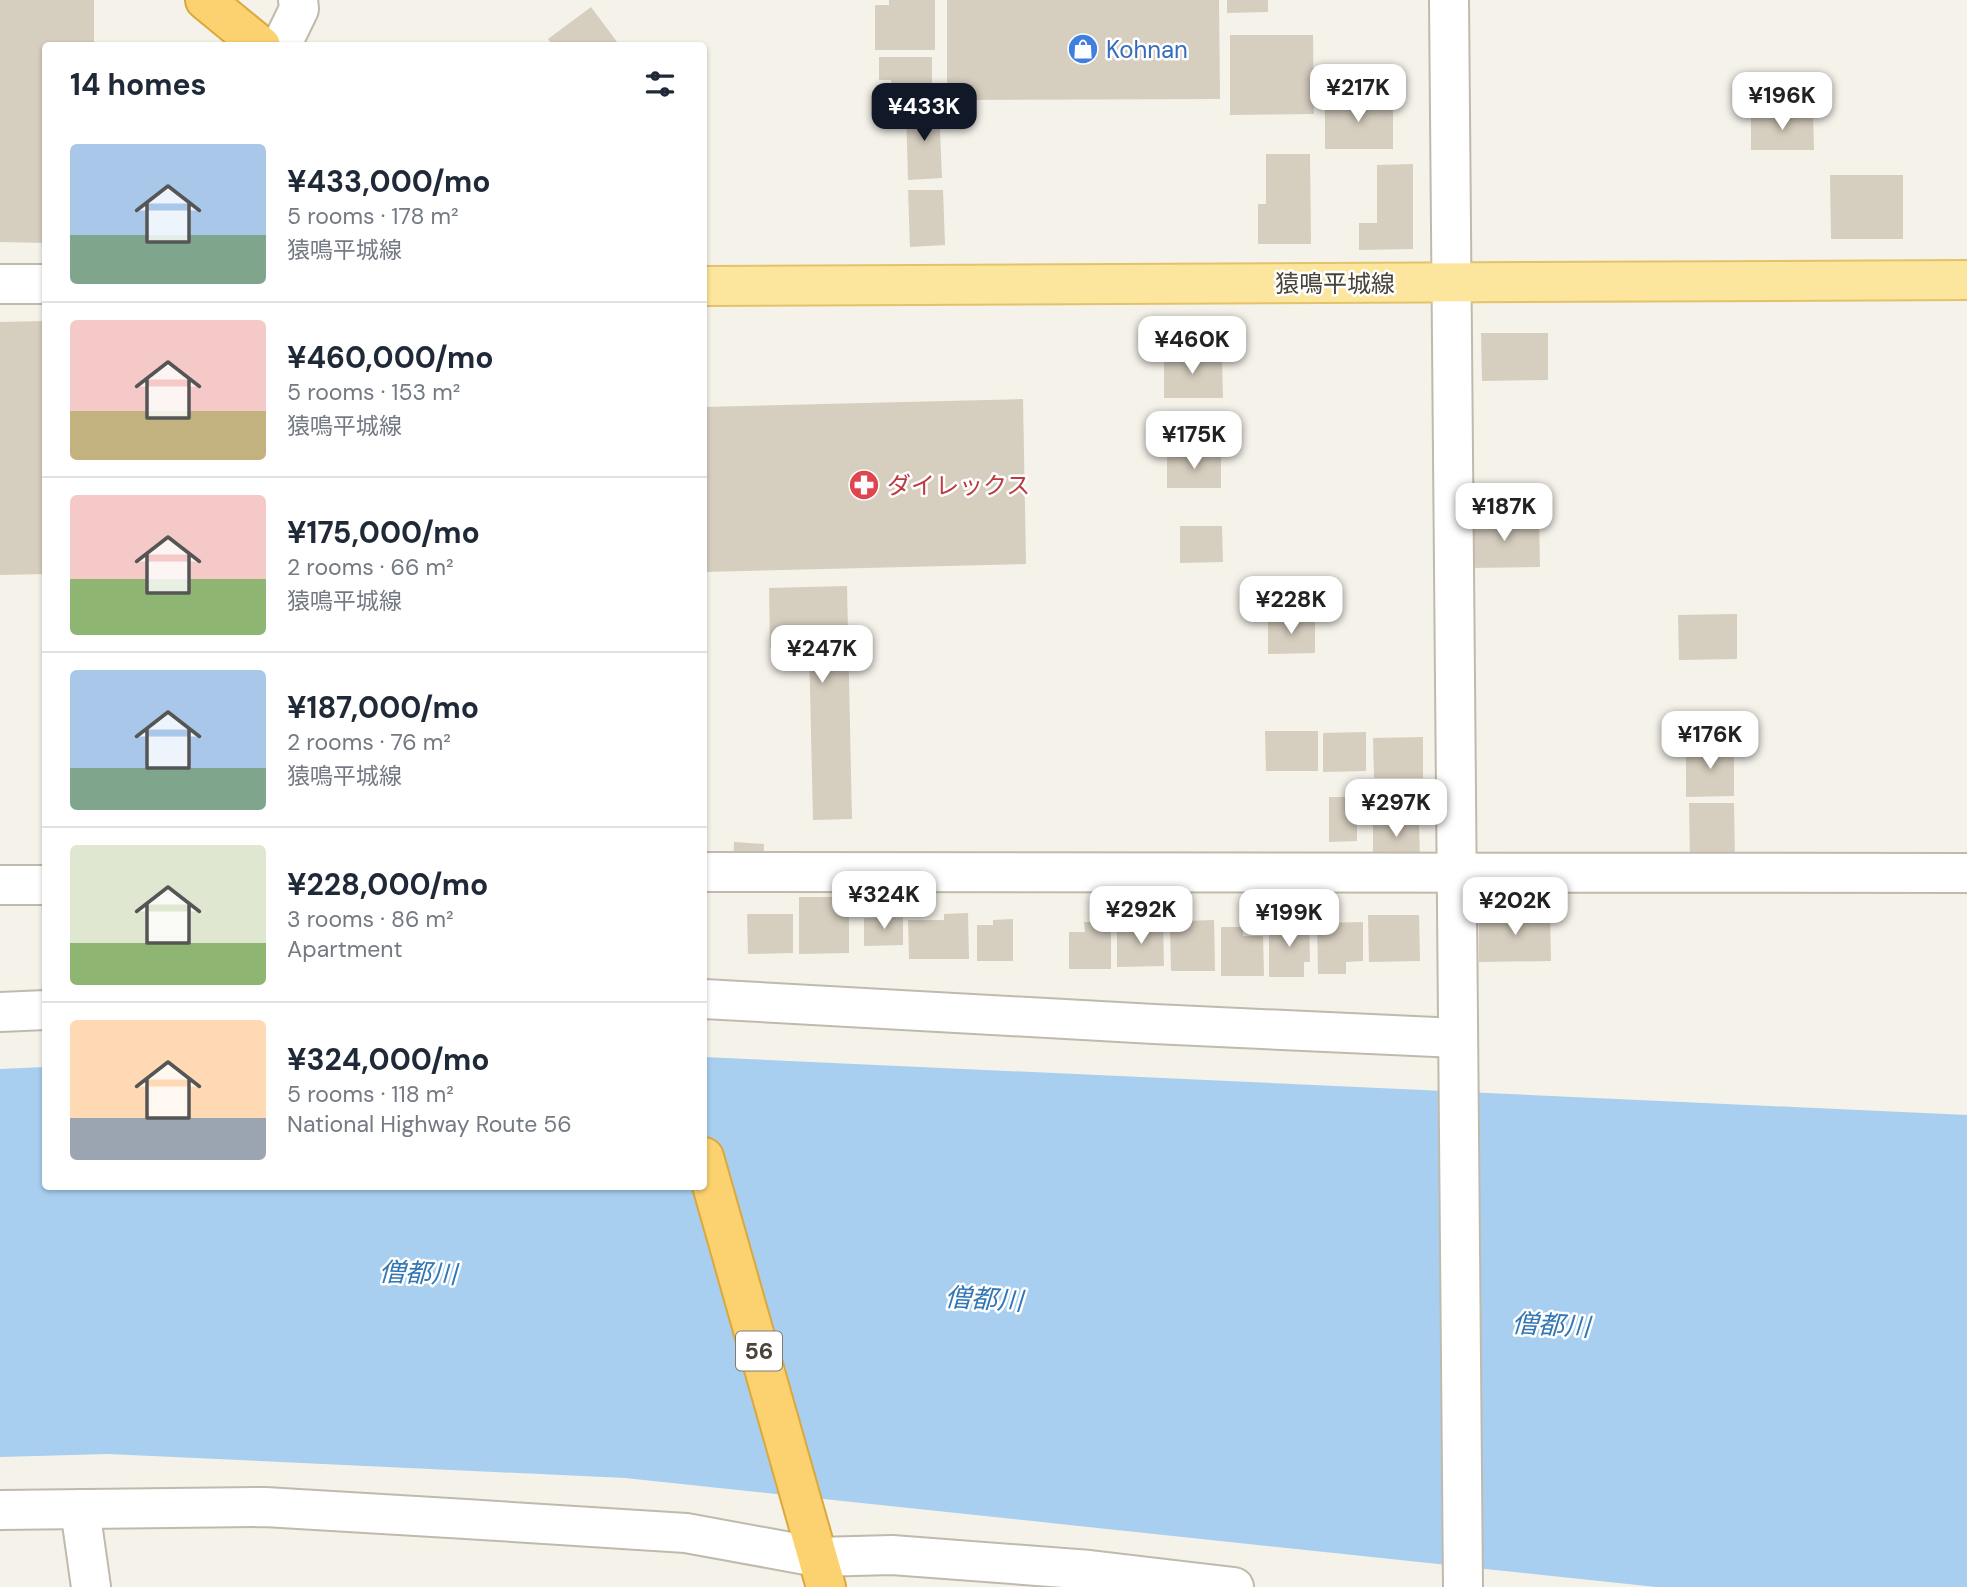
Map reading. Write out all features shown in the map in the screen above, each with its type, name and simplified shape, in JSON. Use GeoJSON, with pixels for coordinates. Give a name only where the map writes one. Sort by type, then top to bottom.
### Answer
{"type":"FeatureCollection","features":[{"type":"Feature","properties":{"kind":"highway"},"geometry":{"type":"LineString","coordinates":[[205,0],[256,42]]}},
{"type":"Feature","properties":{"kind":"highway","name":"56"},"geometry":{"type":"LineString","coordinates":[[707,1168],[819,1563]]}},
{"type":"Feature","properties":{"kind":"main road","name":"猿鳴平城線"},"geometry":{"type":"LineString","coordinates":[[707,286],[1967,280]]}},
{"type":"Feature","properties":{"kind":"street"},"geometry":{"type":"LineString","coordinates":[[283,42],[299,9],[298,0]]}},
{"type":"Feature","properties":{"kind":"street"},"geometry":{"type":"LineString","coordinates":[[1449,0],[1463,1587]]}},
{"type":"Feature","properties":{"kind":"street"},"geometry":{"type":"LineString","coordinates":[[0,284],[42,284]]}},
{"type":"Feature","properties":{"kind":"street"},"geometry":{"type":"LineString","coordinates":[[707,872],[1967,873]]}},
{"type":"Feature","properties":{"kind":"street"},"geometry":{"type":"LineString","coordinates":[[0,885],[42,885]]}},
{"type":"Feature","properties":{"kind":"street"},"geometry":{"type":"LineString","coordinates":[[707,999],[1140,1024],[1457,1050]]}},
{"type":"Feature","properties":{"kind":"street"},"geometry":{"type":"LineString","coordinates":[[0,1012],[42,1010]]}},
{"type":"Feature","properties":{"kind":"street"},"geometry":{"type":"LineString","coordinates":[[0,1510],[265,1507],[466,1518],[686,1534],[819,1563],[892,1555],[1090,1570],[1234,1587]]}},
{"type":"Feature","properties":{"kind":"street"},"geometry":{"type":"LineString","coordinates":[[80,1509],[91,1587]]}},
{"type":"Feature","properties":{"kind":"street"},"geometry":{"type":"LineString","coordinates":[[1046,1587],[1076,1583],[1090,1570]]}},
{"type":"Feature","properties":{"kind":"water","name":"僧都川"},"geometry":{"type":"Polygon","coordinates":[[[707,1057],[1967,1115],[1967,1587],[1656,1587],[625,1478],[108,1454],[0,1457],[0,1069],[42,1067],[42,1190],[707,1190],[707,1057]]]}},
{"type":"Feature","properties":{"kind":"building"},"geometry":{"type":"Polygon","coordinates":[[[0,0],[94,0],[94,42],[42,42],[42,243],[0,242],[0,0]]]}},
{"type":"Feature","properties":{"kind":"building"},"geometry":{"type":"Polygon","coordinates":[[[889,0],[935,0],[935,50],[875,50],[875,5],[889,5],[889,0]]]}},
{"type":"Feature","properties":{"kind":"building","name":"Kohnan"},"geometry":{"type":"Polygon","coordinates":[[[947,0],[1219,0],[1220,99],[947,100],[947,0]]]}},
{"type":"Feature","properties":{"kind":"building"},"geometry":{"type":"Polygon","coordinates":[[[1227,0],[1268,0],[1268,12],[1227,13],[1227,0]]]}},
{"type":"Feature","properties":{"kind":"building"},"geometry":{"type":"Polygon","coordinates":[[[591,7],[617,42],[550,42],[548,39],[591,7]]]}},
{"type":"Feature","properties":{"kind":"building"},"geometry":{"type":"Polygon","coordinates":[[[1230,35],[1313,35],[1314,114],[1230,115],[1230,35]]]}},
{"type":"Feature","properties":{"kind":"building"},"geometry":{"type":"Polygon","coordinates":[[[879,57],[932,57],[932,101],[891,101],[891,80],[879,80],[879,57]]]}},
{"type":"Feature","properties":{"kind":"building"},"geometry":{"type":"Polygon","coordinates":[[[1325,96],[1356,96],[1356,101],[1393,100],[1393,149],[1325,149],[1325,96]]]}},
{"type":"Feature","properties":{"kind":"building"},"geometry":{"type":"Polygon","coordinates":[[[939,106],[942,178],[908,180],[906,108],[939,106]]]}},
{"type":"Feature","properties":{"kind":"building"},"geometry":{"type":"Polygon","coordinates":[[[1813,113],[1814,150],[1751,150],[1751,114],[1813,113]]]}},
{"type":"Feature","properties":{"kind":"building"},"geometry":{"type":"Polygon","coordinates":[[[1266,154],[1310,154],[1311,244],[1258,244],[1258,204],[1266,204],[1266,154]]]}},
{"type":"Feature","properties":{"kind":"building"},"geometry":{"type":"Polygon","coordinates":[[[1413,164],[1413,249],[1359,250],[1359,223],[1377,223],[1377,165],[1413,164]]]}},
{"type":"Feature","properties":{"kind":"building"},"geometry":{"type":"Polygon","coordinates":[[[1830,175],[1903,175],[1903,239],[1831,239],[1830,175]]]}},
{"type":"Feature","properties":{"kind":"building"},"geometry":{"type":"Polygon","coordinates":[[[908,190],[943,190],[945,245],[910,247],[908,190]]]}},
{"type":"Feature","properties":{"kind":"building"},"geometry":{"type":"Polygon","coordinates":[[[42,321],[42,574],[0,575],[0,322],[42,321]]]}},
{"type":"Feature","properties":{"kind":"building"},"geometry":{"type":"Polygon","coordinates":[[[1481,333],[1548,333],[1548,380],[1482,381],[1481,333]]]}},
{"type":"Feature","properties":{"kind":"building"},"geometry":{"type":"Polygon","coordinates":[[[1164,349],[1189,349],[1189,359],[1222,359],[1223,398],[1164,398],[1164,349]]]}},
{"type":"Feature","properties":{"kind":"building","name":"ダイレックス"},"geometry":{"type":"Polygon","coordinates":[[[1023,399],[1026,564],[707,572],[707,407],[1023,399]]]}},
{"type":"Feature","properties":{"kind":"building"},"geometry":{"type":"Polygon","coordinates":[[[1167,454],[1221,454],[1221,488],[1167,488],[1167,454]]]}},
{"type":"Feature","properties":{"kind":"building"},"geometry":{"type":"Polygon","coordinates":[[[1486,516],[1539,516],[1540,567],[1467,568],[1466,525],[1486,525],[1486,516]]]}},
{"type":"Feature","properties":{"kind":"building"},"geometry":{"type":"Polygon","coordinates":[[[1180,526],[1222,526],[1223,562],[1180,563],[1180,526]]]}},
{"type":"Feature","properties":{"kind":"building"},"geometry":{"type":"Polygon","coordinates":[[[847,586],[852,819],[813,820],[809,647],[770,648],[769,588],[847,586]]]}},
{"type":"Feature","properties":{"kind":"building"},"geometry":{"type":"Polygon","coordinates":[[[1737,614],[1737,659],[1679,660],[1678,615],[1737,614]]]}},
{"type":"Feature","properties":{"kind":"building"},"geometry":{"type":"Polygon","coordinates":[[[1315,617],[1315,653],[1268,654],[1268,618],[1315,617]]]}},
{"type":"Feature","properties":{"kind":"building"},"geometry":{"type":"Polygon","coordinates":[[[1265,731],[1318,731],[1318,771],[1266,771],[1265,731]]]}},
{"type":"Feature","properties":{"kind":"building"},"geometry":{"type":"Polygon","coordinates":[[[1366,732],[1366,771],[1323,772],[1323,733],[1366,732]]]}},
{"type":"Feature","properties":{"kind":"building"},"geometry":{"type":"Polygon","coordinates":[[[1423,737],[1423,778],[1374,778],[1373,738],[1423,737]]]}},
{"type":"Feature","properties":{"kind":"building"},"geometry":{"type":"Polygon","coordinates":[[[1686,746],[1734,746],[1734,796],[1686,797],[1686,746]]]}},
{"type":"Feature","properties":{"kind":"building"},"geometry":{"type":"Polygon","coordinates":[[[1329,797],[1357,797],[1357,841],[1329,842],[1329,797]]]}},
{"type":"Feature","properties":{"kind":"building"},"geometry":{"type":"Polygon","coordinates":[[[1689,803],[1734,803],[1735,859],[1690,860],[1689,803]]]}},
{"type":"Feature","properties":{"kind":"building"},"geometry":{"type":"Polygon","coordinates":[[[1382,814],[1405,814],[1405,825],[1419,825],[1420,859],[1373,860],[1373,825],[1383,825],[1382,814]]]}},
{"type":"Feature","properties":{"kind":"building"},"geometry":{"type":"Polygon","coordinates":[[[734,842],[764,844],[763,869],[733,868],[734,842]]]}},
{"type":"Feature","properties":{"kind":"building"},"geometry":{"type":"Polygon","coordinates":[[[799,897],[849,897],[849,953],[799,954],[799,897]]]}},
{"type":"Feature","properties":{"kind":"building"},"geometry":{"type":"Polygon","coordinates":[[[1550,912],[1551,961],[1479,962],[1479,913],[1550,912]]]}},
{"type":"Feature","properties":{"kind":"building"},"geometry":{"type":"Polygon","coordinates":[[[968,913],[969,959],[909,959],[908,920],[944,920],[944,914],[968,913]]]}},
{"type":"Feature","properties":{"kind":"building"},"geometry":{"type":"Polygon","coordinates":[[[747,914],[793,914],[793,953],[748,954],[747,914]]]}},
{"type":"Feature","properties":{"kind":"building"},"geometry":{"type":"Polygon","coordinates":[[[1368,915],[1419,915],[1420,961],[1369,962],[1368,915]]]}},
{"type":"Feature","properties":{"kind":"building"},"geometry":{"type":"Polygon","coordinates":[[[903,917],[903,945],[864,946],[864,918],[903,917]]]}},
{"type":"Feature","properties":{"kind":"building"},"geometry":{"type":"Polygon","coordinates":[[[1013,919],[1013,961],[977,961],[977,925],[993,925],[993,920],[1013,919]]]}},
{"type":"Feature","properties":{"kind":"building"},"geometry":{"type":"Polygon","coordinates":[[[1214,920],[1215,971],[1171,971],[1170,927],[1184,927],[1184,921],[1214,920]]]}},
{"type":"Feature","properties":{"kind":"building"},"geometry":{"type":"Polygon","coordinates":[[[1084,922],[1111,922],[1111,969],[1069,969],[1069,932],[1085,932],[1084,922]]]}},
{"type":"Feature","properties":{"kind":"building"},"geometry":{"type":"Polygon","coordinates":[[[1146,922],[1163,922],[1164,966],[1117,967],[1117,929],[1146,929],[1146,922]]]}},
{"type":"Feature","properties":{"kind":"building"},"geometry":{"type":"Polygon","coordinates":[[[1269,922],[1309,922],[1310,962],[1304,962],[1304,977],[1269,977],[1269,922]]]}},
{"type":"Feature","properties":{"kind":"building"},"geometry":{"type":"Polygon","coordinates":[[[1363,922],[1363,961],[1346,962],[1346,974],[1318,974],[1317,923],[1363,922]]]}},
{"type":"Feature","properties":{"kind":"building"},"geometry":{"type":"Polygon","coordinates":[[[1221,927],[1243,927],[1243,936],[1263,936],[1264,976],[1221,976],[1221,927]]]}},
{"type":"Feature","properties":{"kind":"place","name":"Kohnan"},"geometry":{"type":"Point","coordinates":[1083,49]}},
{"type":"Feature","properties":{"kind":"place","name":"ダイレックス"},"geometry":{"type":"Point","coordinates":[864,485]}}]}
